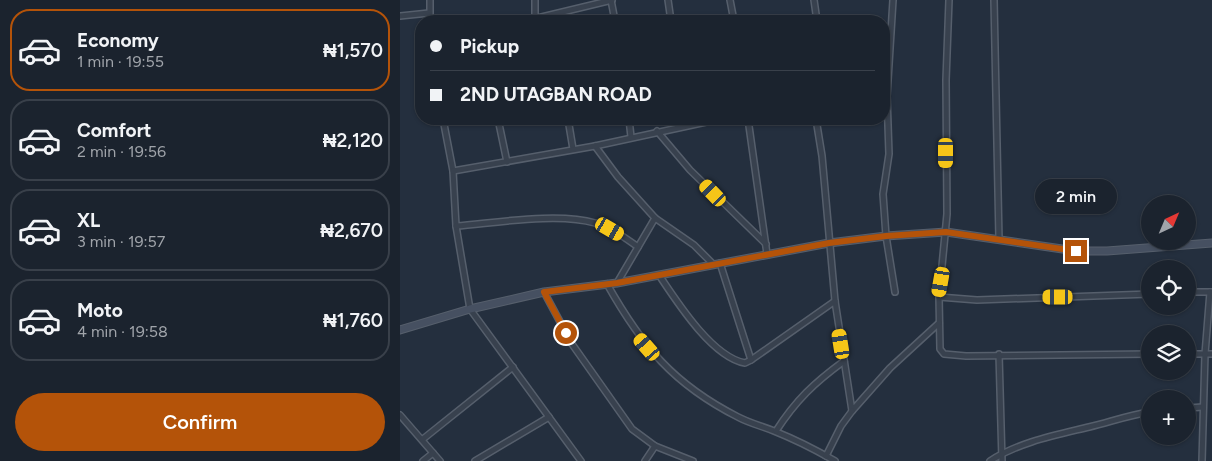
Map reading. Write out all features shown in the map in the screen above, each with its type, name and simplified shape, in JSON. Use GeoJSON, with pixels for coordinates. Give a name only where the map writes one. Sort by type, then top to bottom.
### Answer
{"type":"FeatureCollection","features":[{"type":"Feature","properties":{"kind":"street"},"geometry":{"type":"LineString","coordinates":[[400,16],[428,13],[430,0]]}},
{"type":"Feature","properties":{"kind":"street"},"geometry":{"type":"LineString","coordinates":[[534,15],[535,0]]}},
{"type":"Feature","properties":{"kind":"street"},"geometry":{"type":"LineString","coordinates":[[560,15],[612,0],[613,15]]}},
{"type":"Feature","properties":{"kind":"street"},"geometry":{"type":"LineString","coordinates":[[668,0],[670,15]]}},
{"type":"Feature","properties":{"kind":"street"},"geometry":{"type":"LineString","coordinates":[[730,0],[733,15]]}},
{"type":"Feature","properties":{"kind":"street"},"geometry":{"type":"LineString","coordinates":[[814,0],[817,15]]}},
{"type":"Feature","properties":{"kind":"street"},"geometry":{"type":"LineString","coordinates":[[890,36],[893,0]]}},
{"type":"Feature","properties":{"kind":"street"},"geometry":{"type":"LineString","coordinates":[[948,0],[946,232],[938,297],[940,349],[944,354],[966,356],[1000,354],[1141,354]]}},
{"type":"Feature","properties":{"kind":"street"},"geometry":{"type":"LineString","coordinates":[[994,0],[999,239]]}},
{"type":"Feature","properties":{"kind":"street"},"geometry":{"type":"LineString","coordinates":[[444,125],[453,170],[456,226],[470,309],[580,461]]}},
{"type":"Feature","properties":{"kind":"street"},"geometry":{"type":"LineString","coordinates":[[499,125],[507,162]]}},
{"type":"Feature","properties":{"kind":"street"},"geometry":{"type":"LineString","coordinates":[[569,125],[573,149]]}},
{"type":"Feature","properties":{"kind":"street"},"geometry":{"type":"LineString","coordinates":[[630,125],[632,137]]}},
{"type":"Feature","properties":{"kind":"street"},"geometry":{"type":"LineString","coordinates":[[453,170],[595,146],[685,125]]}},
{"type":"Feature","properties":{"kind":"street"},"geometry":{"type":"LineString","coordinates":[[749,125],[767,254]]}},
{"type":"Feature","properties":{"kind":"street"},"geometry":{"type":"LineString","coordinates":[[817,125],[823,164],[834,301],[852,412]]}},
{"type":"Feature","properties":{"kind":"street"},"geometry":{"type":"LineString","coordinates":[[887,125],[889,154],[883,194],[886,236],[895,292]]}},
{"type":"Feature","properties":{"kind":"street"},"geometry":{"type":"LineString","coordinates":[[657,131],[690,170],[766,244]]}},
{"type":"Feature","properties":{"kind":"street"},"geometry":{"type":"LineString","coordinates":[[595,146],[618,177],[655,218],[716,263],[751,360]]}},
{"type":"Feature","properties":{"kind":"street"},"geometry":{"type":"LineString","coordinates":[[617,283],[655,218]]}},
{"type":"Feature","properties":{"kind":"street"},"geometry":{"type":"LineString","coordinates":[[456,226],[542,220],[582,220],[610,229],[638,247]]}},
{"type":"Feature","properties":{"kind":"street"},"geometry":{"type":"LineString","coordinates":[[400,330],[470,309],[544,292],[617,283],[829,243],[886,236],[946,232],[1076,251],[1107,251],[1212,243]]}},
{"type":"Feature","properties":{"kind":"street"},"geometry":{"type":"LineString","coordinates":[[660,275],[694,325],[712,343],[740,362],[746,363],[834,301]]}},
{"type":"Feature","properties":{"kind":"street"},"geometry":{"type":"LineString","coordinates":[[606,284],[640,339],[669,370],[703,398],[740,418],[776,431],[835,461]]}},
{"type":"Feature","properties":{"kind":"street"},"geometry":{"type":"LineString","coordinates":[[544,292],[572,344],[632,429],[655,446],[692,461]]}},
{"type":"Feature","properties":{"kind":"street"},"geometry":{"type":"LineString","coordinates":[[1196,292],[1211,292],[1205,354],[1202,461]]}},
{"type":"Feature","properties":{"kind":"street"},"geometry":{"type":"LineString","coordinates":[[938,297],[977,300],[1141,294]]}},
{"type":"Feature","properties":{"kind":"street"},"geometry":{"type":"LineString","coordinates":[[826,456],[841,426],[852,412],[890,368],[939,323]]}},
{"type":"Feature","properties":{"kind":"street"},"geometry":{"type":"LineString","coordinates":[[1000,354],[1002,461]]}},
{"type":"Feature","properties":{"kind":"street"},"geometry":{"type":"LineString","coordinates":[[1196,354],[1212,354]]}},
{"type":"Feature","properties":{"kind":"street"},"geometry":{"type":"LineString","coordinates":[[776,431],[798,399],[815,382],[844,362]]}},
{"type":"Feature","properties":{"kind":"street"},"geometry":{"type":"LineString","coordinates":[[423,439],[513,367]]}},
{"type":"Feature","properties":{"kind":"street"},"geometry":{"type":"LineString","coordinates":[[1196,407],[1203,407]]}},
{"type":"Feature","properties":{"kind":"street"},"geometry":{"type":"LineString","coordinates":[[990,461],[1002,454],[1119,417],[1141,413]]}},
{"type":"Feature","properties":{"kind":"street"},"geometry":{"type":"LineString","coordinates":[[400,415],[423,439],[440,461]]}},
{"type":"Feature","properties":{"kind":"street"},"geometry":{"type":"LineString","coordinates":[[475,461],[549,417]]}},
{"type":"Feature","properties":{"kind":"street"},"geometry":{"type":"LineString","coordinates":[[646,461],[655,446]]}},
{"type":"Feature","properties":{"kind":"street"},"geometry":{"type":"LineString","coordinates":[[423,461],[433,453]]}},
{"type":"Feature","properties":{"kind":"route"},"geometry":{"type":"LineString","coordinates":[[566,333],[544,292],[617,283],[829,243],[886,236],[946,232],[1076,251]]}}]}
